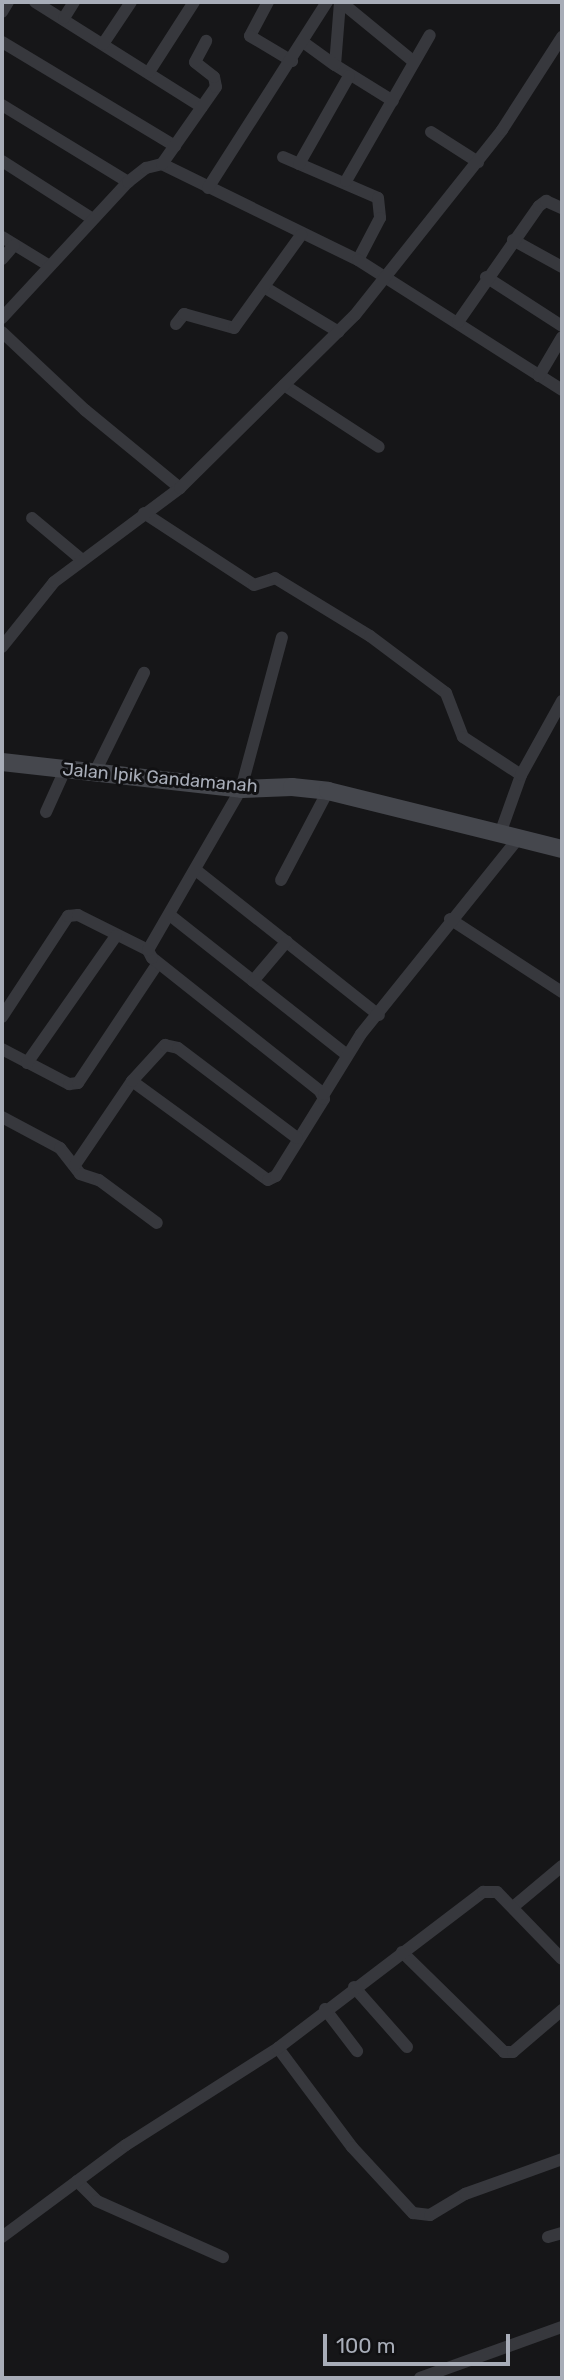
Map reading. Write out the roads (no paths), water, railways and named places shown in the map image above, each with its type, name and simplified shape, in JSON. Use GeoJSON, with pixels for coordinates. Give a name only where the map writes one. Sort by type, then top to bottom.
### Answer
{"type":"FeatureCollection","features":[{"type":"Feature","properties":{"kind":"street"},"geometry":{"type":"LineString","coordinates":[[2,12],[8,2]]}},
{"type":"Feature","properties":{"kind":"street"},"geometry":{"type":"LineString","coordinates":[[35,2],[202,107]]}},
{"type":"Feature","properties":{"kind":"street"},"geometry":{"type":"LineString","coordinates":[[64,18],[74,2]]}},
{"type":"Feature","properties":{"kind":"street"},"geometry":{"type":"LineString","coordinates":[[103,44],[131,2]]}},
{"type":"Feature","properties":{"kind":"street"},"geometry":{"type":"LineString","coordinates":[[149,72],[194,2]]}},
{"type":"Feature","properties":{"kind":"street"},"geometry":{"type":"LineString","coordinates":[[268,2],[250,36],[292,61]]}},
{"type":"Feature","properties":{"kind":"street"},"geometry":{"type":"LineString","coordinates":[[208,188],[292,61],[327,2]]}},
{"type":"Feature","properties":{"kind":"street"},"geometry":{"type":"LineString","coordinates":[[335,65],[340,2]]}},
{"type":"Feature","properties":{"kind":"street"},"geometry":{"type":"LineString","coordinates":[[340,2],[414,62]]}},
{"type":"Feature","properties":{"kind":"street"},"geometry":{"type":"LineString","coordinates":[[346,181],[430,35]]}},
{"type":"Feature","properties":{"kind":"street"},"geometry":{"type":"LineString","coordinates":[[2,646],[54,582],[81,559],[180,488],[339,332],[478,162],[562,37]]}},
{"type":"Feature","properties":{"kind":"street"},"geometry":{"type":"LineString","coordinates":[[162,164],[216,84],[195,62],[206,41]]}},
{"type":"Feature","properties":{"kind":"street"},"geometry":{"type":"LineString","coordinates":[[2,42],[175,146]]}},
{"type":"Feature","properties":{"kind":"street"},"geometry":{"type":"LineString","coordinates":[[303,42],[349,76],[393,101]]}},
{"type":"Feature","properties":{"kind":"street"},"geometry":{"type":"LineString","coordinates":[[299,163],[349,76]]}},
{"type":"Feature","properties":{"kind":"street"},"geometry":{"type":"LineString","coordinates":[[2,105],[128,181]]}},
{"type":"Feature","properties":{"kind":"street"},"geometry":{"type":"LineString","coordinates":[[431,132],[478,162]]}},
{"type":"Feature","properties":{"kind":"street"},"geometry":{"type":"LineString","coordinates":[[282,157],[374,194],[382,207],[358,260]]}},
{"type":"Feature","properties":{"kind":"street"},"geometry":{"type":"LineString","coordinates":[[2,162],[91,218]]}},
{"type":"Feature","properties":{"kind":"street"},"geometry":{"type":"LineString","coordinates":[[2,318],[91,218],[128,181],[146,167],[162,164],[301,235],[358,260],[562,390]]}},
{"type":"Feature","properties":{"kind":"street"},"geometry":{"type":"LineString","coordinates":[[458,322],[486,277],[544,202],[562,208]]}},
{"type":"Feature","properties":{"kind":"street"},"geometry":{"type":"LineString","coordinates":[[176,324],[184,314],[232,329],[301,235]]}},
{"type":"Feature","properties":{"kind":"street"},"geometry":{"type":"LineString","coordinates":[[2,237],[48,265]]}},
{"type":"Feature","properties":{"kind":"street"},"geometry":{"type":"LineString","coordinates":[[513,240],[562,267]]}},
{"type":"Feature","properties":{"kind":"street"},"geometry":{"type":"LineString","coordinates":[[2,259],[14,245]]}},
{"type":"Feature","properties":{"kind":"street"},"geometry":{"type":"LineString","coordinates":[[486,277],[562,326]]}},
{"type":"Feature","properties":{"kind":"street"},"geometry":{"type":"LineString","coordinates":[[264,287],[339,332]]}},
{"type":"Feature","properties":{"kind":"street"},"geometry":{"type":"LineString","coordinates":[[2,332],[180,488]]}},
{"type":"Feature","properties":{"kind":"street"},"geometry":{"type":"LineString","coordinates":[[539,376],[562,337]]}},
{"type":"Feature","properties":{"kind":"street"},"geometry":{"type":"LineString","coordinates":[[285,385],[379,447]]}},
{"type":"Feature","properties":{"kind":"street"},"geometry":{"type":"LineString","coordinates":[[144,513],[223,573],[256,586],[275,578],[370,636],[446,694],[463,737],[521,775]]}},
{"type":"Feature","properties":{"kind":"street"},"geometry":{"type":"LineString","coordinates":[[32,517],[81,559]]}},
{"type":"Feature","properties":{"kind":"street"},"geometry":{"type":"LineString","coordinates":[[148,950],[197,871],[241,789],[282,637]]}},
{"type":"Feature","properties":{"kind":"street"},"geometry":{"type":"LineString","coordinates":[[94,774],[144,673]]}},
{"type":"Feature","properties":{"kind":"street"},"geometry":{"type":"LineString","coordinates":[[132,1082],[268,1180],[275,1176],[297,1138],[312,1121],[346,1054],[379,1015],[509,835],[521,775],[562,701]]}},
{"type":"Feature","properties":{"kind":"street","name":"Jalan Ipik Gandamanah"},"geometry":{"type":"LineString","coordinates":[[2,762],[241,789],[292,787],[328,791],[562,849]]}},
{"type":"Feature","properties":{"kind":"street"},"geometry":{"type":"LineString","coordinates":[[46,812],[65,770]]}},
{"type":"Feature","properties":{"kind":"street"},"geometry":{"type":"LineString","coordinates":[[281,880],[328,791]]}},
{"type":"Feature","properties":{"kind":"street"},"geometry":{"type":"LineString","coordinates":[[197,871],[379,1015]]}},
{"type":"Feature","properties":{"kind":"street"},"geometry":{"type":"LineString","coordinates":[[2,1017],[68,916],[78,915],[148,950],[158,963],[324,1094]]}},
{"type":"Feature","properties":{"kind":"street"},"geometry":{"type":"LineString","coordinates":[[171,916],[346,1054]]}},
{"type":"Feature","properties":{"kind":"street"},"geometry":{"type":"LineString","coordinates":[[450,919],[562,992]]}},
{"type":"Feature","properties":{"kind":"street"},"geometry":{"type":"LineString","coordinates":[[27,1063],[116,936]]}},
{"type":"Feature","properties":{"kind":"street"},"geometry":{"type":"LineString","coordinates":[[253,981],[287,942]]}},
{"type":"Feature","properties":{"kind":"street"},"geometry":{"type":"LineString","coordinates":[[2,1049],[69,1084],[78,1083],[158,963]]}},
{"type":"Feature","properties":{"kind":"street"},"geometry":{"type":"LineString","coordinates":[[75,1165],[132,1082],[160,1047],[178,1048],[297,1138]]}},
{"type":"Feature","properties":{"kind":"street"},"geometry":{"type":"LineString","coordinates":[[2,1117],[60,1148],[80,1174],[99,1180],[157,1223]]}},
{"type":"Feature","properties":{"kind":"street"},"geometry":{"type":"LineString","coordinates":[[513,1907],[562,1866]]}},
{"type":"Feature","properties":{"kind":"street"},"geometry":{"type":"LineString","coordinates":[[2,2237],[77,2181],[278,2048],[325,2009],[483,1892],[497,1892],[562,1959]]}},
{"type":"Feature","properties":{"kind":"street"},"geometry":{"type":"LineString","coordinates":[[402,1952],[504,2052],[513,2052],[562,2010]]}},
{"type":"Feature","properties":{"kind":"street"},"geometry":{"type":"LineString","coordinates":[[354,1987],[407,2047]]}},
{"type":"Feature","properties":{"kind":"street"},"geometry":{"type":"LineString","coordinates":[[325,2009],[357,2052]]}},
{"type":"Feature","properties":{"kind":"street"},"geometry":{"type":"LineString","coordinates":[[278,2048],[352,2147],[413,2213],[430,2215],[474,2190],[562,2159]]}},
{"type":"Feature","properties":{"kind":"street"},"geometry":{"type":"LineString","coordinates":[[77,2181],[97,2201],[223,2257]]}},
{"type":"Feature","properties":{"kind":"street"},"geometry":{"type":"LineString","coordinates":[[548,2237],[562,2233]]}},
{"type":"Feature","properties":{"kind":"street"},"geometry":{"type":"LineString","coordinates":[[420,2378],[562,2327]]}}]}
